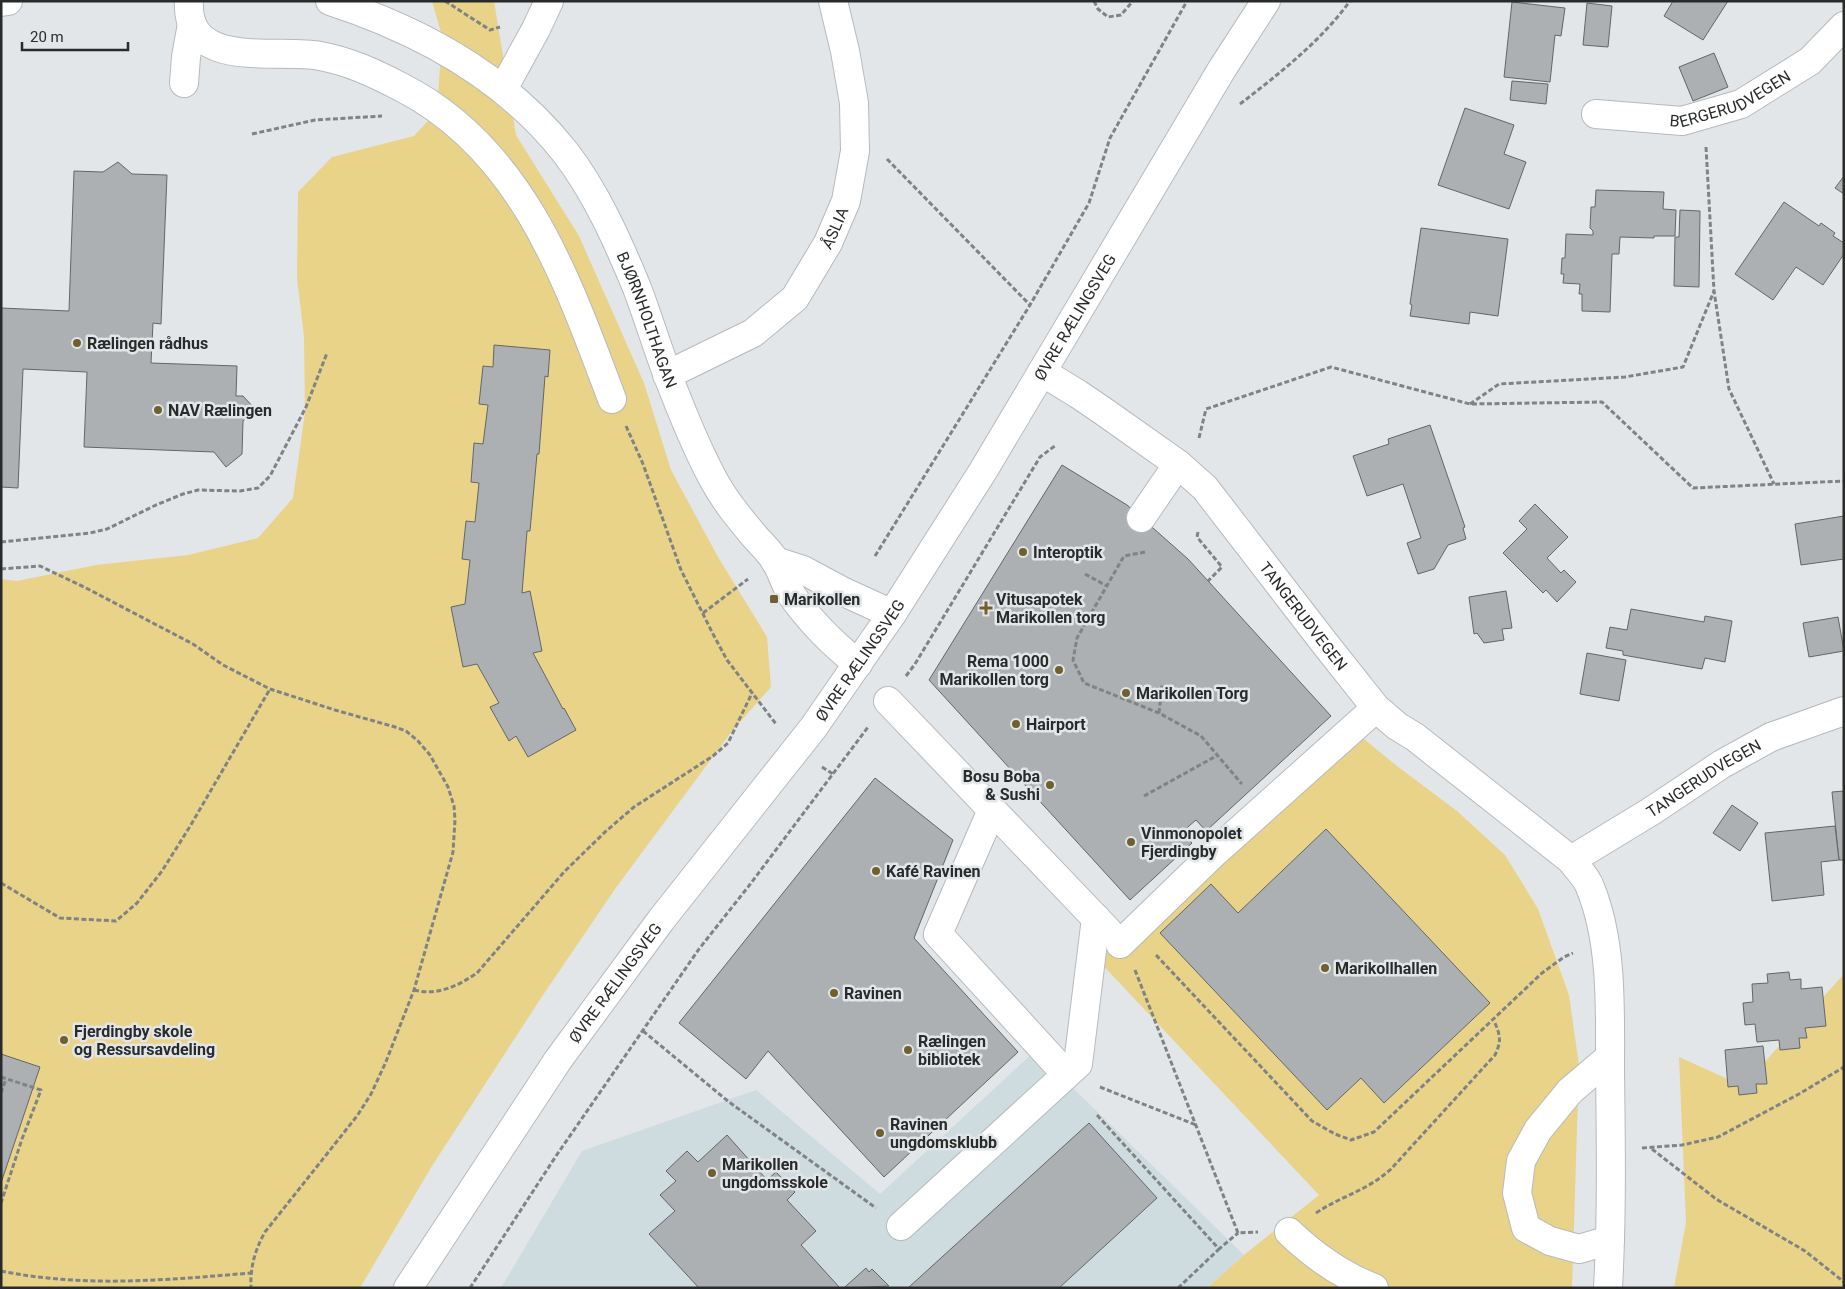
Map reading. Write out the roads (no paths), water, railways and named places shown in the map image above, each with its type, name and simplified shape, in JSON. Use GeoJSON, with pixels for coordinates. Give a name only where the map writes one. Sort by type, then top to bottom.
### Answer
{"type":"FeatureCollection","features":[{"type":"Feature","properties":{"kind":"street"},"geometry":{"type":"LineString","coordinates":[[1,2],[8,1]]}},
{"type":"Feature","properties":{"kind":"street","name":"BJØRNHOLTHAGAN"},"geometry":{"type":"LineString","coordinates":[[330,1],[401,28],[463,62],[503,89],[530,114],[565,152],[590,190],[616,240],[637,289],[667,375],[713,478],[726,500],[775,561],[790,592],[808,616],[837,647],[858,664]]}},
{"type":"Feature","properties":{"kind":"street"},"geometry":{"type":"LineString","coordinates":[[503,89],[549,1]]}},
{"type":"Feature","properties":{"kind":"street","name":"ÅSLIA"},"geometry":{"type":"LineString","coordinates":[[667,375],[753,333],[795,298],[828,244],[846,201],[855,151],[854,103],[845,51],[833,1]]}},
{"type":"Feature","properties":{"kind":"street","name":"ØVRE RÆLINGSVEG"},"geometry":{"type":"LineString","coordinates":[[408,1288],[558,1060],[662,920],[814,728],[892,614],[983,471],[1222,69],[1266,1]]}},
{"type":"Feature","properties":{"kind":"street"},"geometry":{"type":"LineString","coordinates":[[184,83],[190,13]]}},
{"type":"Feature","properties":{"kind":"street"},"geometry":{"type":"LineString","coordinates":[[190,13],[201,40],[216,48],[236,52],[320,56],[349,64],[383,78],[414,94],[445,115],[465,132],[487,153],[534,216],[584,322],[612,399]]}},
{"type":"Feature","properties":{"kind":"street","name":"BERGERUDVEGEN"},"geometry":{"type":"LineString","coordinates":[[1596,114],[1682,121],[1741,104],[1810,61],[1844,26]]}},
{"type":"Feature","properties":{"kind":"street","name":"TANGERUDVEGEN"},"geometry":{"type":"LineString","coordinates":[[1042,372],[1084,398],[1178,464],[1205,488],[1376,708],[1571,860],[1590,886],[1605,942],[1609,1003],[1611,1146],[1608,1288]]}},
{"type":"Feature","properties":{"kind":"street"},"geometry":{"type":"LineString","coordinates":[[1141,518],[1178,464]]}},
{"type":"Feature","properties":{"kind":"street"},"geometry":{"type":"LineString","coordinates":[[775,561],[803,570],[844,592],[892,614]]}},
{"type":"Feature","properties":{"kind":"street"},"geometry":{"type":"LineString","coordinates":[[888,701],[1096,918],[1132,936],[1214,853],[1376,708]]}},
{"type":"Feature","properties":{"kind":"street","name":"TANGERUDVEGEN"},"geometry":{"type":"LineString","coordinates":[[1571,860],[1650,812],[1722,764],[1771,738],[1844,711]]}},
{"type":"Feature","properties":{"kind":"street"},"geometry":{"type":"LineString","coordinates":[[992,810],[938,934],[1066,1074]]}},
{"type":"Feature","properties":{"kind":"street"},"geometry":{"type":"LineString","coordinates":[[901,1226],[1078,1064],[1096,918]]}},
{"type":"Feature","properties":{"kind":"street"},"geometry":{"type":"LineString","coordinates":[[1610,1058],[1570,1091],[1538,1130],[1521,1160],[1517,1193],[1526,1228],[1550,1241],[1579,1249],[1610,1240]]}},
{"type":"Feature","properties":{"kind":"street"},"geometry":{"type":"LineString","coordinates":[[1288,1232],[1335,1269],[1374,1288]]}},
{"type":"Feature","properties":{"kind":"place","name":"Rælingen rådhus"},"geometry":{"type":"Point","coordinates":[77,343]}},
{"type":"Feature","properties":{"kind":"place","name":"NAV Rælingen"},"geometry":{"type":"Point","coordinates":[158,410]}},
{"type":"Feature","properties":{"kind":"place","name":"Interoptik"},"geometry":{"type":"Point","coordinates":[1023,552]}},
{"type":"Feature","properties":{"kind":"place","name":"Marikollen"},"geometry":{"type":"Point","coordinates":[774,599]}},
{"type":"Feature","properties":{"kind":"place","name":"Vitusapotek Marikollen torg"},"geometry":{"type":"Point","coordinates":[986,608]}},
{"type":"Feature","properties":{"kind":"place","name":"Rema 1000 Marikollen torg"},"geometry":{"type":"Point","coordinates":[1059,670]}},
{"type":"Feature","properties":{"kind":"place","name":"Marikollen Torg"},"geometry":{"type":"Point","coordinates":[1126,693]}},
{"type":"Feature","properties":{"kind":"place","name":"Hairport"},"geometry":{"type":"Point","coordinates":[1016,724]}},
{"type":"Feature","properties":{"kind":"place","name":"Bosu Boba & Sushi"},"geometry":{"type":"Point","coordinates":[1050,785]}},
{"type":"Feature","properties":{"kind":"place","name":"Vinmonopolet Fjerdingby"},"geometry":{"type":"Point","coordinates":[1131,842]}},
{"type":"Feature","properties":{"kind":"place","name":"Kafé Ravinen"},"geometry":{"type":"Point","coordinates":[876,871]}},
{"type":"Feature","properties":{"kind":"place","name":"Marikollhallen"},"geometry":{"type":"Point","coordinates":[1325,968]}},
{"type":"Feature","properties":{"kind":"place","name":"Ravinen"},"geometry":{"type":"Point","coordinates":[834,993]}},
{"type":"Feature","properties":{"kind":"place","name":"Fjerdingby skole og Ressursavdeling"},"geometry":{"type":"Point","coordinates":[64,1040]}},
{"type":"Feature","properties":{"kind":"place","name":"Rælingen bibliotek"},"geometry":{"type":"Point","coordinates":[908,1050]}},
{"type":"Feature","properties":{"kind":"place","name":"Ravinen ungdomsklubb"},"geometry":{"type":"Point","coordinates":[880,1133]}},
{"type":"Feature","properties":{"kind":"place","name":"Marikollen ungdomsskole"},"geometry":{"type":"Point","coordinates":[712,1173]}}]}
